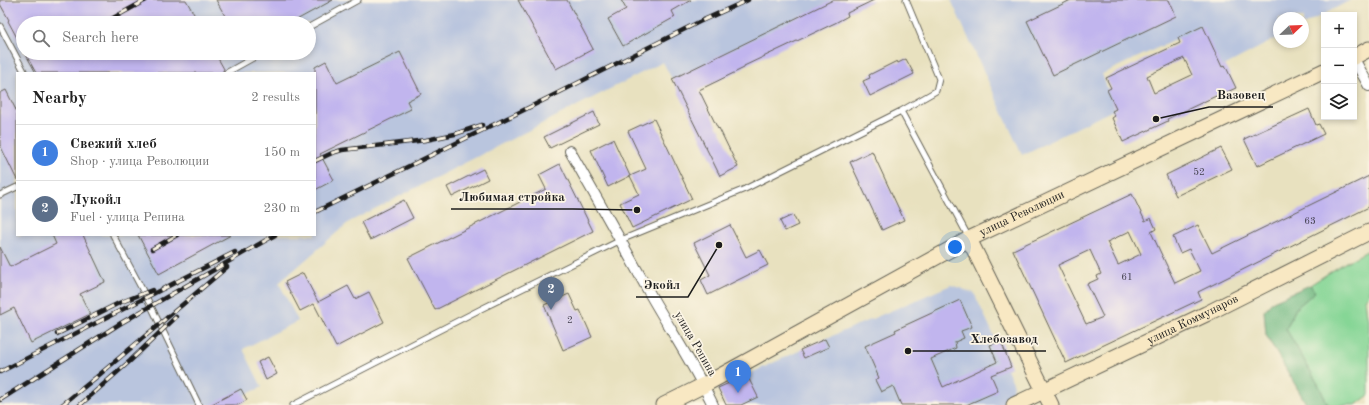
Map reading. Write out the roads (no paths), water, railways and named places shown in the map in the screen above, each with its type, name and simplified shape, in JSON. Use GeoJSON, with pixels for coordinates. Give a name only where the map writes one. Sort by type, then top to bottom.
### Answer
{"type":"FeatureCollection","features":[{"type":"Feature","properties":{"kind":"street"},"geometry":{"type":"LineString","coordinates":[[1357,56],[1369,49]]}},
{"type":"Feature","properties":{"kind":"street"},"geometry":{"type":"LineString","coordinates":[[1357,64],[1369,86]]}},
{"type":"Feature","properties":{"kind":"street","name":"улица Революции"},"geometry":{"type":"LineString","coordinates":[[664,405],[704,385],[969,238],[1321,72]]}},
{"type":"Feature","properties":{"kind":"street","name":"улица Репина"},"geometry":{"type":"LineString","coordinates":[[570,151],[714,405]]}},
{"type":"Feature","properties":{"kind":"street","name":"улица Коммунаров"},"geometry":{"type":"LineString","coordinates":[[1014,405],[1206,314],[1369,232]]}},
{"type":"Feature","properties":{"kind":"street"},"geometry":{"type":"LineString","coordinates":[[969,238],[1051,405]]}},
{"type":"Feature","properties":{"kind":"lane"},"geometry":{"type":"LineString","coordinates":[[316,23],[358,0]]}},
{"type":"Feature","properties":{"kind":"lane"},"geometry":{"type":"LineString","coordinates":[[292,405],[621,240],[745,189],[936,91],[939,79],[906,0]]}},
{"type":"Feature","properties":{"kind":"lane"},"geometry":{"type":"LineString","coordinates":[[0,26],[16,56]]}},
{"type":"Feature","properties":{"kind":"lane"},"geometry":{"type":"LineString","coordinates":[[18,60],[24,72]]}},
{"type":"Feature","properties":{"kind":"lane"},"geometry":{"type":"LineString","coordinates":[[228,72],[249,60]]}},
{"type":"Feature","properties":{"kind":"lane"},"geometry":{"type":"LineString","coordinates":[[901,110],[969,238]]}},
{"type":"Feature","properties":{"kind":"lane"},"geometry":{"type":"LineString","coordinates":[[0,196],[16,188]]}},
{"type":"Feature","properties":{"kind":"lane"},"geometry":{"type":"LineString","coordinates":[[114,236],[151,306],[199,405]]}},
{"type":"Feature","properties":{"kind":"railway"},"geometry":{"type":"LineString","coordinates":[[117,16],[146,0]]}},
{"type":"Feature","properties":{"kind":"railway"},"geometry":{"type":"LineString","coordinates":[[316,212],[534,105],[699,22],[748,0]]}},
{"type":"Feature","properties":{"kind":"railway"},"geometry":{"type":"LineString","coordinates":[[316,161],[342,150],[426,140],[455,134],[482,125]]}},
{"type":"Feature","properties":{"kind":"railway"},"geometry":{"type":"LineString","coordinates":[[152,249],[175,236]]}},
{"type":"Feature","properties":{"kind":"railway"},"geometry":{"type":"LineString","coordinates":[[0,400],[121,323],[273,236]]}},
{"type":"Feature","properties":{"kind":"railway"},"geometry":{"type":"LineString","coordinates":[[0,372],[235,252]]}},
{"type":"Feature","properties":{"kind":"railway"},"geometry":{"type":"LineString","coordinates":[[62,405],[227,267]]}},
{"type":"Feature","properties":{"kind":"railway"},"geometry":{"type":"LineString","coordinates":[[57,334],[119,303],[152,290]]}},
{"type":"Feature","properties":{"kind":"railway"},"geometry":{"type":"LineString","coordinates":[[80,405],[130,361],[176,317]]}},
{"type":"Feature","properties":{"kind":"place","name":"Вазовец"},"geometry":{"type":"Point","coordinates":[1156,119]}},
{"type":"Feature","properties":{"kind":"place","name":"Любимая стройка"},"geometry":{"type":"Point","coordinates":[637,210]}},
{"type":"Feature","properties":{"kind":"place","name":"Экойл"},"geometry":{"type":"Point","coordinates":[719,245]}},
{"type":"Feature","properties":{"kind":"place","name":"Лукойл"},"geometry":{"type":"Point","coordinates":[551,310]}},
{"type":"Feature","properties":{"kind":"place","name":"Хлебозавод"},"geometry":{"type":"Point","coordinates":[908,351]}},
{"type":"Feature","properties":{"kind":"place","name":"Свежий хлеб"},"geometry":{"type":"Point","coordinates":[738,393]}}]}
